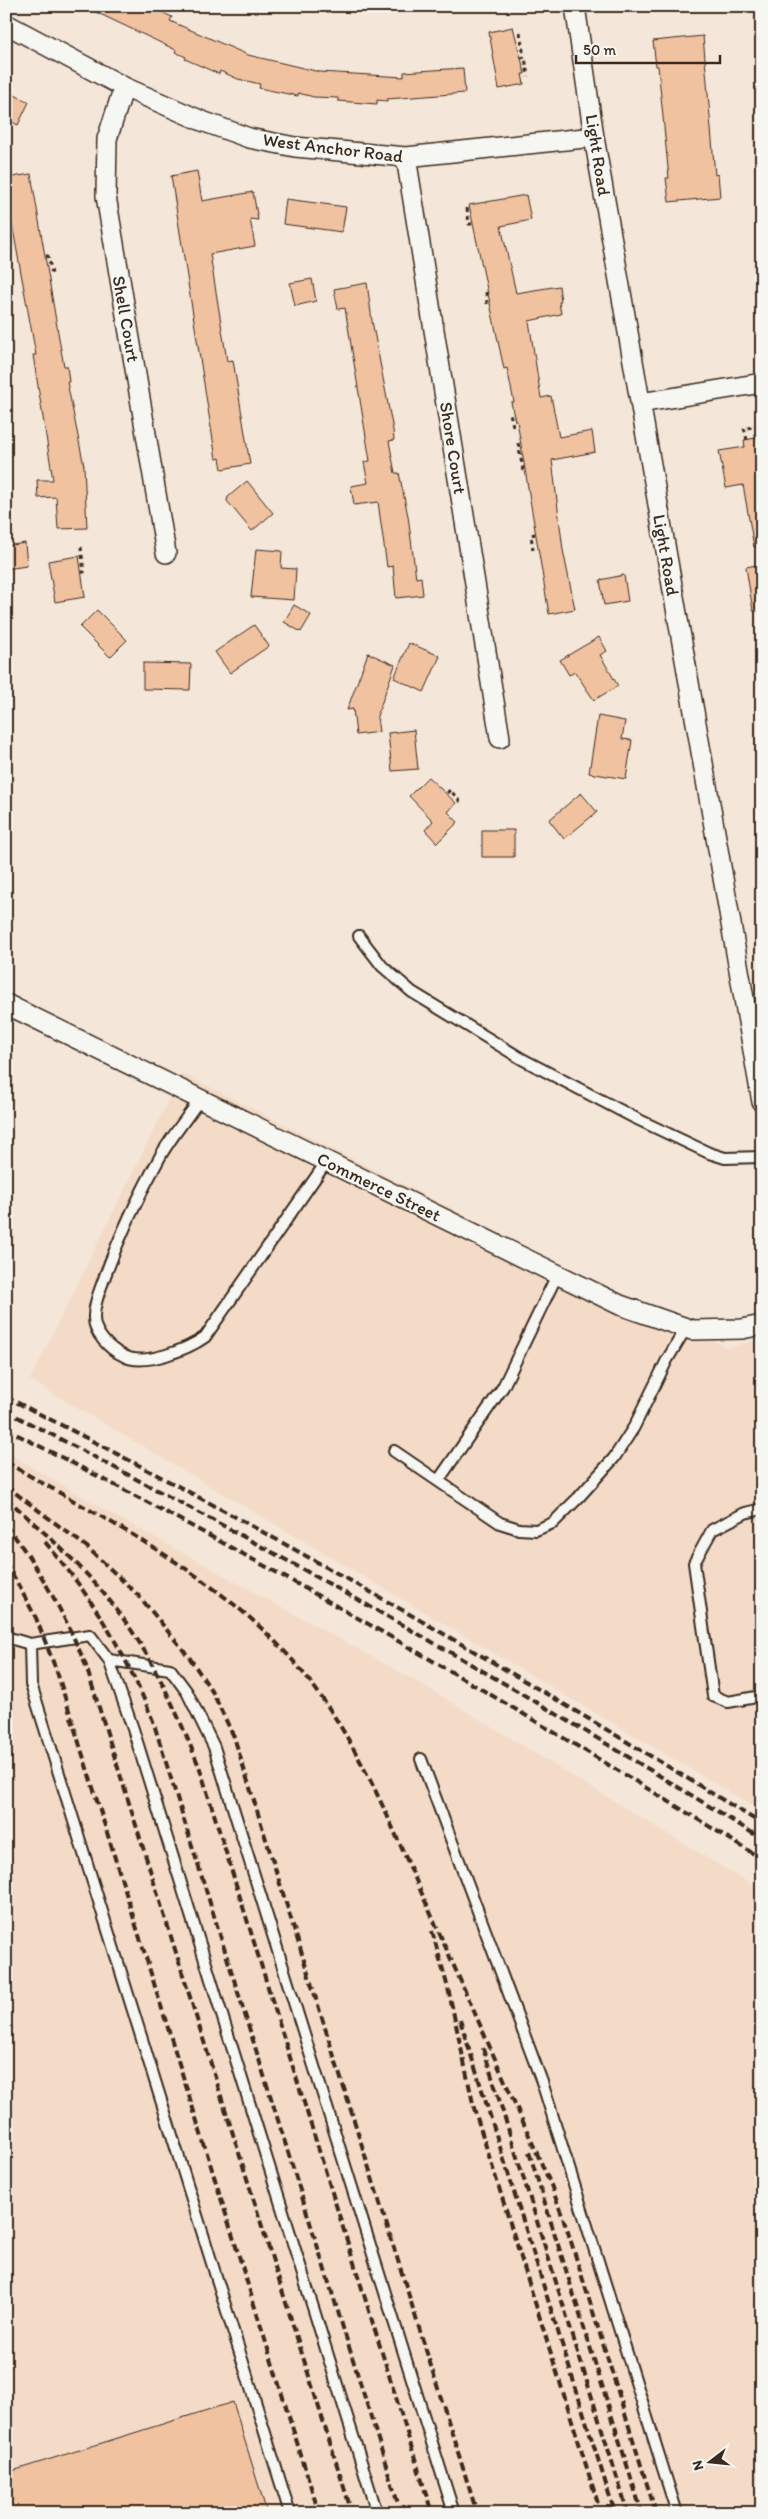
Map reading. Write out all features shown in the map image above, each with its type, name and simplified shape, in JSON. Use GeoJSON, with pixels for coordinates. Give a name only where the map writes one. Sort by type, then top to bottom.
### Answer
{"type":"FeatureCollection","features":[{"type":"Feature","properties":{"kind":"street","name":"Light Road"},"geometry":{"type":"LineString","coordinates":[[575,6],[594,137],[762,1102]]}},
{"type":"Feature","properties":{"kind":"street","name":"West Anchor Road"},"geometry":{"type":"LineString","coordinates":[[6,24],[124,87],[202,121],[249,138],[296,147],[406,157],[594,137]]}},
{"type":"Feature","properties":{"kind":"street","name":"Shell Court"},"geometry":{"type":"LineString","coordinates":[[124,87],[107,139],[106,196],[166,553]]}},
{"type":"Feature","properties":{"kind":"street","name":"Shore Court"},"geometry":{"type":"LineString","coordinates":[[406,157],[500,738]]}},
{"type":"Feature","properties":{"kind":"street"},"geometry":{"type":"LineString","coordinates":[[640,402],[762,382]]}},
{"type":"Feature","properties":{"kind":"street","name":"Commerce Street"},"geometry":{"type":"LineString","coordinates":[[6,1004],[620,1305],[692,1330],[742,1329],[762,1325]]}},
{"type":"Feature","properties":{"kind":"lane"},"geometry":{"type":"LineString","coordinates":[[359,936],[382,966],[412,992],[522,1059],[635,1118],[709,1153],[725,1158],[762,1157]]}},
{"type":"Feature","properties":{"kind":"lane"},"geometry":{"type":"LineString","coordinates":[[200,1100],[162,1154],[115,1249],[96,1302],[93,1317],[98,1333],[118,1353],[129,1359],[148,1358],[183,1350],[205,1337],[327,1162]]}},
{"type":"Feature","properties":{"kind":"lane"},"geometry":{"type":"LineString","coordinates":[[438,1481],[503,1387],[557,1275]]}},
{"type":"Feature","properties":{"kind":"lane"},"geometry":{"type":"LineString","coordinates":[[394,1451],[500,1523],[519,1529],[536,1530],[553,1523],[614,1458],[634,1427],[667,1360],[686,1328]]}},
{"type":"Feature","properties":{"kind":"lane"},"geometry":{"type":"LineString","coordinates":[[762,1509],[745,1513],[712,1530],[694,1563],[713,1696],[728,1702],[762,1696]]}},
{"type":"Feature","properties":{"kind":"lane"},"geometry":{"type":"LineString","coordinates":[[6,1637],[30,1644],[90,1635],[109,1660],[136,1739],[377,2513]]}},
{"type":"Feature","properties":{"kind":"lane"},"geometry":{"type":"LineString","coordinates":[[30,1644],[31,1684],[290,2513]]}},
{"type":"Feature","properties":{"kind":"lane"},"geometry":{"type":"LineString","coordinates":[[109,1660],[170,1669],[187,1692],[214,1747],[454,2513]]}},
{"type":"Feature","properties":{"kind":"lane"},"geometry":{"type":"LineString","coordinates":[[421,1759],[542,2082],[677,2513]]}},
{"type":"Feature","properties":{"kind":"path"},"geometry":{"type":"LineString","coordinates":[[520,32],[523,51],[520,52]]}},
{"type":"Feature","properties":{"kind":"path"},"geometry":{"type":"LineString","coordinates":[[521,58],[525,57],[528,77]]}},
{"type":"Feature","properties":{"kind":"path"},"geometry":{"type":"LineString","coordinates":[[467,208],[470,224],[472,224]]}},
{"type":"Feature","properties":{"kind":"path"},"geometry":{"type":"LineString","coordinates":[[46,256],[48,256],[52,274]]}},
{"type":"Feature","properties":{"kind":"path"},"geometry":{"type":"LineString","coordinates":[[487,304],[486,292],[488,292]]}},
{"type":"Feature","properties":{"kind":"path"},"geometry":{"type":"LineString","coordinates":[[512,426],[510,413],[513,412]]}},
{"type":"Feature","properties":{"kind":"path"},"geometry":{"type":"LineString","coordinates":[[746,440],[744,428],[755,426]]}},
{"type":"Feature","properties":{"kind":"path"},"geometry":{"type":"LineString","coordinates":[[518,443],[523,470],[525,470]]}},
{"type":"Feature","properties":{"kind":"path"},"geometry":{"type":"LineString","coordinates":[[533,550],[531,535],[535,534]]}},
{"type":"Feature","properties":{"kind":"path"},"geometry":{"type":"LineString","coordinates":[[81,547],[84,572],[82,572]]}},
{"type":"Feature","properties":{"kind":"path"},"geometry":{"type":"LineString","coordinates":[[447,793],[450,790],[462,805]]}},
{"type":"Feature","properties":{"kind":"shaded area"},"geometry":{"type":"Polygon","coordinates":[[[182,1073],[727,1348],[762,1339],[762,1811],[30,1380],[182,1073]]]}},
{"type":"Feature","properties":{"kind":"shaded area"},"geometry":{"type":"Polygon","coordinates":[[[6,1452],[112,1514],[416,1681],[762,1891],[762,2513],[6,2513],[6,1452]]]}},
{"type":"Feature","properties":{"kind":"building"},"geometry":{"type":"Polygon","coordinates":[[[83,6],[148,6],[172,17],[170,21],[248,55],[320,72],[404,77],[404,72],[463,68],[465,93],[387,99],[387,101],[377,100],[377,104],[338,101],[338,98],[314,97],[298,93],[298,96],[259,88],[260,84],[238,79],[220,71],[219,74],[185,59],[186,57],[175,52],[176,50],[83,6]]]}},
{"type":"Feature","properties":{"kind":"building"},"geometry":{"type":"Polygon","coordinates":[[[513,27],[525,74],[522,74],[524,84],[499,89],[489,32],[513,27]]]}},
{"type":"Feature","properties":{"kind":"building"},"geometry":{"type":"Polygon","coordinates":[[[703,36],[715,175],[718,174],[720,197],[669,202],[666,178],[669,178],[658,66],[656,66],[653,41],[703,36]]]}},
{"type":"Feature","properties":{"kind":"building"},"geometry":{"type":"Polygon","coordinates":[[[6,91],[29,102],[18,125],[6,119],[6,91]]]}},
{"type":"Feature","properties":{"kind":"building"},"geometry":{"type":"Polygon","coordinates":[[[197,171],[202,201],[253,192],[258,220],[250,219],[255,246],[210,254],[227,361],[233,360],[250,464],[222,469],[220,458],[216,459],[171,176],[197,171]]]}},
{"type":"Feature","properties":{"kind":"building"},"geometry":{"type":"Polygon","coordinates":[[[31,174],[61,350],[64,366],[67,366],[69,382],[67,382],[84,466],[87,528],[58,529],[56,497],[38,498],[37,480],[53,480],[33,355],[36,355],[6,191],[6,178],[31,174]]]}},
{"type":"Feature","properties":{"kind":"building"},"geometry":{"type":"Polygon","coordinates":[[[526,195],[531,220],[501,226],[516,293],[559,286],[561,314],[529,321],[541,398],[551,396],[559,437],[592,431],[595,452],[552,460],[563,550],[575,609],[549,614],[517,421],[515,421],[511,402],[514,402],[507,368],[504,369],[469,205],[526,195]]]}},
{"type":"Feature","properties":{"kind":"building"},"geometry":{"type":"Polygon","coordinates":[[[286,199],[346,207],[342,232],[283,224],[286,199]]]}},
{"type":"Feature","properties":{"kind":"building"},"geometry":{"type":"Polygon","coordinates":[[[312,279],[316,301],[295,306],[290,283],[312,279]]]}},
{"type":"Feature","properties":{"kind":"building"},"geometry":{"type":"Polygon","coordinates":[[[367,283],[372,321],[393,430],[394,440],[389,441],[395,473],[399,473],[408,516],[416,578],[421,577],[423,595],[396,598],[393,566],[387,567],[378,502],[354,505],[351,486],[368,483],[364,462],[370,461],[345,308],[338,309],[334,289],[367,283]]]}},
{"type":"Feature","properties":{"kind":"building"},"geometry":{"type":"Polygon","coordinates":[[[762,437],[762,546],[754,547],[743,485],[726,488],[719,451],[745,447],[744,440],[762,437]]]}},
{"type":"Feature","properties":{"kind":"building"},"geometry":{"type":"Polygon","coordinates":[[[247,481],[273,513],[252,531],[227,501],[228,497],[247,481]]]}},
{"type":"Feature","properties":{"kind":"building"},"geometry":{"type":"Polygon","coordinates":[[[25,543],[27,566],[6,569],[6,546],[25,543]]]}},
{"type":"Feature","properties":{"kind":"building"},"geometry":{"type":"Polygon","coordinates":[[[256,549],[282,551],[281,568],[296,569],[294,600],[251,597],[256,549]]]}},
{"type":"Feature","properties":{"kind":"building"},"geometry":{"type":"Polygon","coordinates":[[[79,556],[85,597],[55,602],[48,561],[79,556]]]}},
{"type":"Feature","properties":{"kind":"building"},"geometry":{"type":"Polygon","coordinates":[[[762,564],[762,611],[753,611],[746,567],[762,564]]]}},
{"type":"Feature","properties":{"kind":"building"},"geometry":{"type":"Polygon","coordinates":[[[624,575],[628,601],[604,605],[600,580],[624,575]]]}},
{"type":"Feature","properties":{"kind":"building"},"geometry":{"type":"Polygon","coordinates":[[[294,605],[311,615],[301,632],[284,622],[294,605]]]}},
{"type":"Feature","properties":{"kind":"building"},"geometry":{"type":"Polygon","coordinates":[[[97,610],[127,640],[110,657],[80,627],[97,610]]]}},
{"type":"Feature","properties":{"kind":"building"},"geometry":{"type":"Polygon","coordinates":[[[254,625],[269,646],[230,673],[215,652],[254,625]]]}},
{"type":"Feature","properties":{"kind":"building"},"geometry":{"type":"Polygon","coordinates":[[[599,637],[607,651],[600,655],[618,686],[594,700],[575,672],[569,675],[560,660],[599,637]]]}},
{"type":"Feature","properties":{"kind":"building"},"geometry":{"type":"Polygon","coordinates":[[[409,643],[440,656],[424,692],[394,678],[409,643]]]}},
{"type":"Feature","properties":{"kind":"building"},"geometry":{"type":"Polygon","coordinates":[[[368,653],[395,665],[377,716],[379,732],[356,735],[353,709],[347,710],[368,653]]]}},
{"type":"Feature","properties":{"kind":"building"},"geometry":{"type":"Polygon","coordinates":[[[143,663],[191,664],[190,690],[143,689],[143,663]]]}},
{"type":"Feature","properties":{"kind":"building"},"geometry":{"type":"Polygon","coordinates":[[[598,716],[625,721],[622,739],[632,740],[626,779],[589,773],[598,716]]]}},
{"type":"Feature","properties":{"kind":"building"},"geometry":{"type":"Polygon","coordinates":[[[414,730],[418,769],[392,771],[388,733],[414,730]]]}},
{"type":"Feature","properties":{"kind":"building"},"geometry":{"type":"Polygon","coordinates":[[[428,777],[456,803],[448,812],[458,822],[437,843],[425,830],[433,821],[409,796],[428,777]]]}},
{"type":"Feature","properties":{"kind":"building"},"geometry":{"type":"Polygon","coordinates":[[[581,793],[597,812],[564,839],[549,820],[581,793]]]}},
{"type":"Feature","properties":{"kind":"building"},"geometry":{"type":"Polygon","coordinates":[[[482,830],[514,830],[514,857],[482,857],[482,830]]]}},
{"type":"Feature","properties":{"kind":"building"},"geometry":{"type":"Polygon","coordinates":[[[233,2402],[267,2513],[6,2513],[6,2473],[233,2402]]]}},
{"type":"Feature","properties":{"kind":"railway"},"geometry":{"type":"LineString","coordinates":[[6,1397],[199,1497],[388,1602],[576,1711],[762,1824]]}},
{"type":"Feature","properties":{"kind":"railway"},"geometry":{"type":"LineString","coordinates":[[6,1411],[198,1512],[388,1617],[576,1726],[762,1839]]}},
{"type":"Feature","properties":{"kind":"railway"},"geometry":{"type":"LineString","coordinates":[[6,1429],[199,1530],[389,1636],[577,1746],[762,1859]]}},
{"type":"Feature","properties":{"kind":"railway"},"geometry":{"type":"LineString","coordinates":[[6,1462],[166,1555],[204,1581],[274,1641],[305,1675],[340,1725],[387,1815],[551,2185],[568,2232],[656,2513]]}},
{"type":"Feature","properties":{"kind":"railway"},"geometry":{"type":"LineString","coordinates":[[6,1486],[87,1547],[139,1596],[189,1657],[213,1693],[234,1737],[477,2513]]}},
{"type":"Feature","properties":{"kind":"railway"},"geometry":{"type":"LineString","coordinates":[[6,1498],[82,1569],[110,1600],[146,1653],[175,1710],[192,1749],[200,1769],[432,2513]]}},
{"type":"Feature","properties":{"kind":"railway"},"geometry":{"type":"LineString","coordinates":[[6,1525],[30,1558],[51,1593],[86,1666],[352,2513]]}},
{"type":"Feature","properties":{"kind":"railway"},"geometry":{"type":"LineString","coordinates":[[45,1542],[78,1583],[120,1649],[153,1721],[401,2513]]}},
{"type":"Feature","properties":{"kind":"railway"},"geometry":{"type":"LineString","coordinates":[[6,1562],[36,1618],[57,1672],[319,2513]]}},
{"type":"Feature","properties":{"kind":"railway"},"geometry":{"type":"LineString","coordinates":[[432,1931],[448,1988],[474,2108],[601,2513]]}},
{"type":"Feature","properties":{"kind":"railway"},"geometry":{"type":"LineString","coordinates":[[460,2020],[615,2513]]}},
{"type":"Feature","properties":{"kind":"railway"},"geometry":{"type":"LineString","coordinates":[[483,2048],[628,2513]]}},
{"type":"Feature","properties":{"kind":"railway"},"geometry":{"type":"LineString","coordinates":[[529,2152],[642,2513]]}}]}
